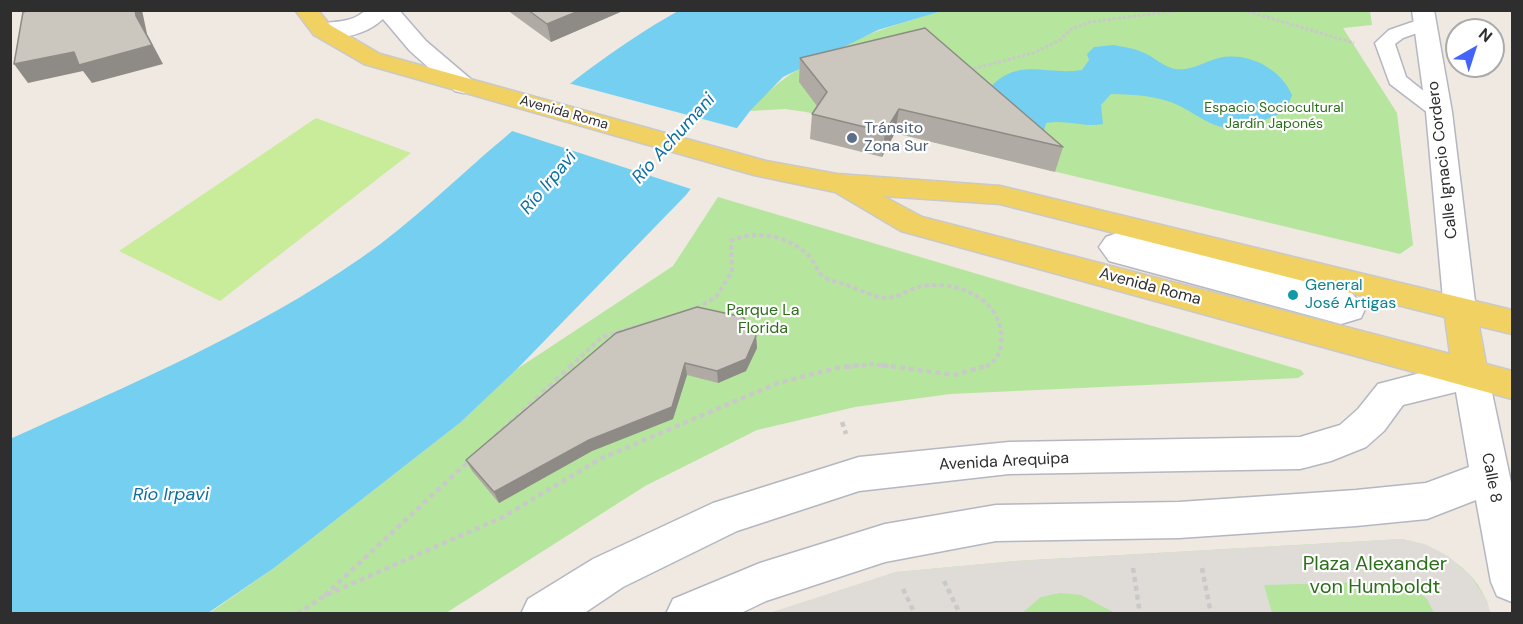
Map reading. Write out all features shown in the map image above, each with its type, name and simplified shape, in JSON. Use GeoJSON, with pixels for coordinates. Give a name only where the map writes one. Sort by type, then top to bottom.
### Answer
{"type":"FeatureCollection","features":[{"type":"Feature","properties":{"kind":"main road","name":"Avenida Roma"},"geometry":{"type":"LineString","coordinates":[[306,10],[322,30],[372,59],[764,169],[837,183],[1000,195],[1512,322]]}},
{"type":"Feature","properties":{"kind":"main road"},"geometry":{"type":"LineString","coordinates":[[322,30],[340,30],[360,26],[379,10]]}},
{"type":"Feature","properties":{"kind":"main road"},"geometry":{"type":"LineString","coordinates":[[387,10],[418,46],[464,86]]}},
{"type":"Feature","properties":{"kind":"main road","name":"Calle Ignacio Cordero"},"geometry":{"type":"LineString","coordinates":[[1424,17],[1439,112],[1460,310]]}},
{"type":"Feature","properties":{"kind":"main road","name":"Avenida Roma"},"geometry":{"type":"LineString","coordinates":[[837,183],[912,224],[1512,386]]}},
{"type":"Feature","properties":{"kind":"main road"},"geometry":{"type":"LineString","coordinates":[[1123,244],[1338,299],[1349,309],[1341,312],[1120,254],[1114,247],[1123,244]]}},
{"type":"Feature","properties":{"kind":"main road"},"geometry":{"type":"LineString","coordinates":[[1460,310],[1470,374]]}},
{"type":"Feature","properties":{"kind":"main road","name":"Calle 8"},"geometry":{"type":"LineString","coordinates":[[1470,374],[1512,582]]}},
{"type":"Feature","properties":{"kind":"main road","name":"Avenida Arequipa"},"geometry":{"type":"LineString","coordinates":[[543,614],[608,573],[727,516],[859,474],[1009,458],[1300,453],[1341,444],[1370,424],[1391,394],[1470,374]]}},
{"type":"Feature","properties":{"kind":"main road"},"geometry":{"type":"LineString","coordinates":[[688,614],[760,583],[885,543],[996,523],[1179,520],[1356,508],[1427,501],[1490,476]]}},
{"type":"Feature","properties":{"kind":"lane"},"geometry":{"type":"LineString","coordinates":[[1424,17],[1385,43],[1397,80],[1439,112]]}},
{"type":"Feature","properties":{"kind":"path"},"geometry":{"type":"LineString","coordinates":[[967,70],[1033,53],[1060,40],[1071,30],[1090,22],[1182,10]]}},
{"type":"Feature","properties":{"kind":"path"},"geometry":{"type":"LineString","coordinates":[[1243,10],[1354,43],[1385,43]]}},
{"type":"Feature","properties":{"kind":"path"},"geometry":{"type":"LineString","coordinates":[[297,614],[324,596],[602,337],[693,310],[716,297],[732,272],[731,242],[743,235],[762,234],[782,240],[808,254],[823,277],[888,298],[918,287],[943,284],[976,294],[991,308],[1002,334],[1000,353],[990,366],[954,375],[872,364],[837,368],[778,383],[600,459],[503,517],[324,596]]}},
{"type":"Feature","properties":{"kind":"path"},"geometry":{"type":"LineString","coordinates":[[1133,568],[1140,614]]}},
{"type":"Feature","properties":{"kind":"path"},"geometry":{"type":"LineString","coordinates":[[1202,568],[1211,614]]}},
{"type":"Feature","properties":{"kind":"path"},"geometry":{"type":"LineString","coordinates":[[944,581],[960,614]]}},
{"type":"Feature","properties":{"kind":"path"},"geometry":{"type":"LineString","coordinates":[[903,589],[915,614]]}},
{"type":"Feature","properties":{"kind":"green space","name":"Espacio Sociocultural Jardín Japonés"},"geometry":{"type":"Polygon","coordinates":[[[942,11],[1370,11],[1372,25],[1343,28],[1397,113],[1413,245],[1400,254],[806,112],[785,109],[750,111],[769,91],[791,74],[838,47],[890,27],[942,11]]]}},
{"type":"Feature","properties":{"kind":"green space"},"geometry":{"type":"Polygon","coordinates":[[[316,118],[411,153],[220,301],[119,251],[316,118]]]}},
{"type":"Feature","properties":{"kind":"green space","name":"Parque La Florida"},"geometry":{"type":"Polygon","coordinates":[[[718,197],[1301,370],[1304,374],[1298,378],[950,394],[855,407],[757,430],[645,486],[446,613],[208,614],[274,568],[461,422],[517,369],[673,266],[718,197]]]}},
{"type":"Feature","properties":{"kind":"green space","name":"Plaza Alexander von Humboldt"},"geometry":{"type":"Polygon","coordinates":[[[1402,539],[1431,548],[1469,574],[1485,598],[1490,613],[769,614],[896,572],[1016,561],[1402,539]]]}},
{"type":"Feature","properties":{"kind":"shaded area","name":"Plaza Alexander von Humboldt"},"geometry":{"type":"Polygon","coordinates":[[[1402,539],[1425,544],[1448,556],[1470,575],[1487,600],[1490,613],[1434,613],[1427,599],[1413,588],[1398,581],[1264,585],[1272,613],[1115,613],[1081,595],[1060,593],[1041,597],[1022,613],[769,613],[896,572],[1016,561],[1402,539]]]}},
{"type":"Feature","properties":{"kind":"water","name":"Río Irpavi"},"geometry":{"type":"Polygon","coordinates":[[[678,11],[942,11],[878,30],[783,77],[750,111],[686,195],[517,369],[461,422],[274,568],[208,613],[11,613],[10,439],[190,356],[320,285],[398,230],[523,121],[566,87],[632,39],[678,11]]]}},
{"type":"Feature","properties":{"kind":"water"},"geometry":{"type":"Polygon","coordinates":[[[1114,45],[1139,51],[1175,69],[1187,69],[1219,58],[1241,57],[1252,60],[1272,70],[1280,77],[1292,95],[1286,111],[1252,124],[1226,127],[1213,124],[1180,106],[1163,100],[1146,96],[1111,94],[1101,105],[1103,124],[1046,123],[1043,135],[987,91],[1009,73],[1020,70],[1082,70],[1089,60],[1087,54],[1094,47],[1114,45]]]}},
{"type":"Feature","properties":{"kind":"pier"},"geometry":{"type":"Polygon","coordinates":[[[568,83],[740,129],[694,190],[509,130],[568,83]]]}},
{"type":"Feature","properties":{"kind":"building"},"geometry":{"type":"Polygon","coordinates":[[[32,10],[135,10],[152,45],[79,65],[74,52],[14,64],[23,12],[32,10]]]}},
{"type":"Feature","properties":{"kind":"building"},"geometry":{"type":"Polygon","coordinates":[[[528,10],[581,10],[547,24],[528,10]]]}},
{"type":"Feature","properties":{"kind":"building"},"geometry":{"type":"Polygon","coordinates":[[[925,28],[1063,147],[899,109],[885,132],[812,114],[827,92],[800,58],[925,28]]]}},
{"type":"Feature","properties":{"kind":"building"},"geometry":{"type":"Polygon","coordinates":[[[697,307],[743,317],[756,336],[746,359],[717,371],[685,363],[672,407],[589,440],[494,492],[466,460],[616,333],[697,307]]]}},
{"type":"Feature","properties":{"kind":"place","name":"Tránsito Zona Sur"},"geometry":{"type":"Point","coordinates":[852,138]}},
{"type":"Feature","properties":{"kind":"place","name":"General José Artigas"},"geometry":{"type":"Point","coordinates":[1293,295]}},
{"type":"Feature","properties":{"kind":"water label","name":"Río Achumani"},"geometry":{"type":"Point","coordinates":[674,139]}}]}
